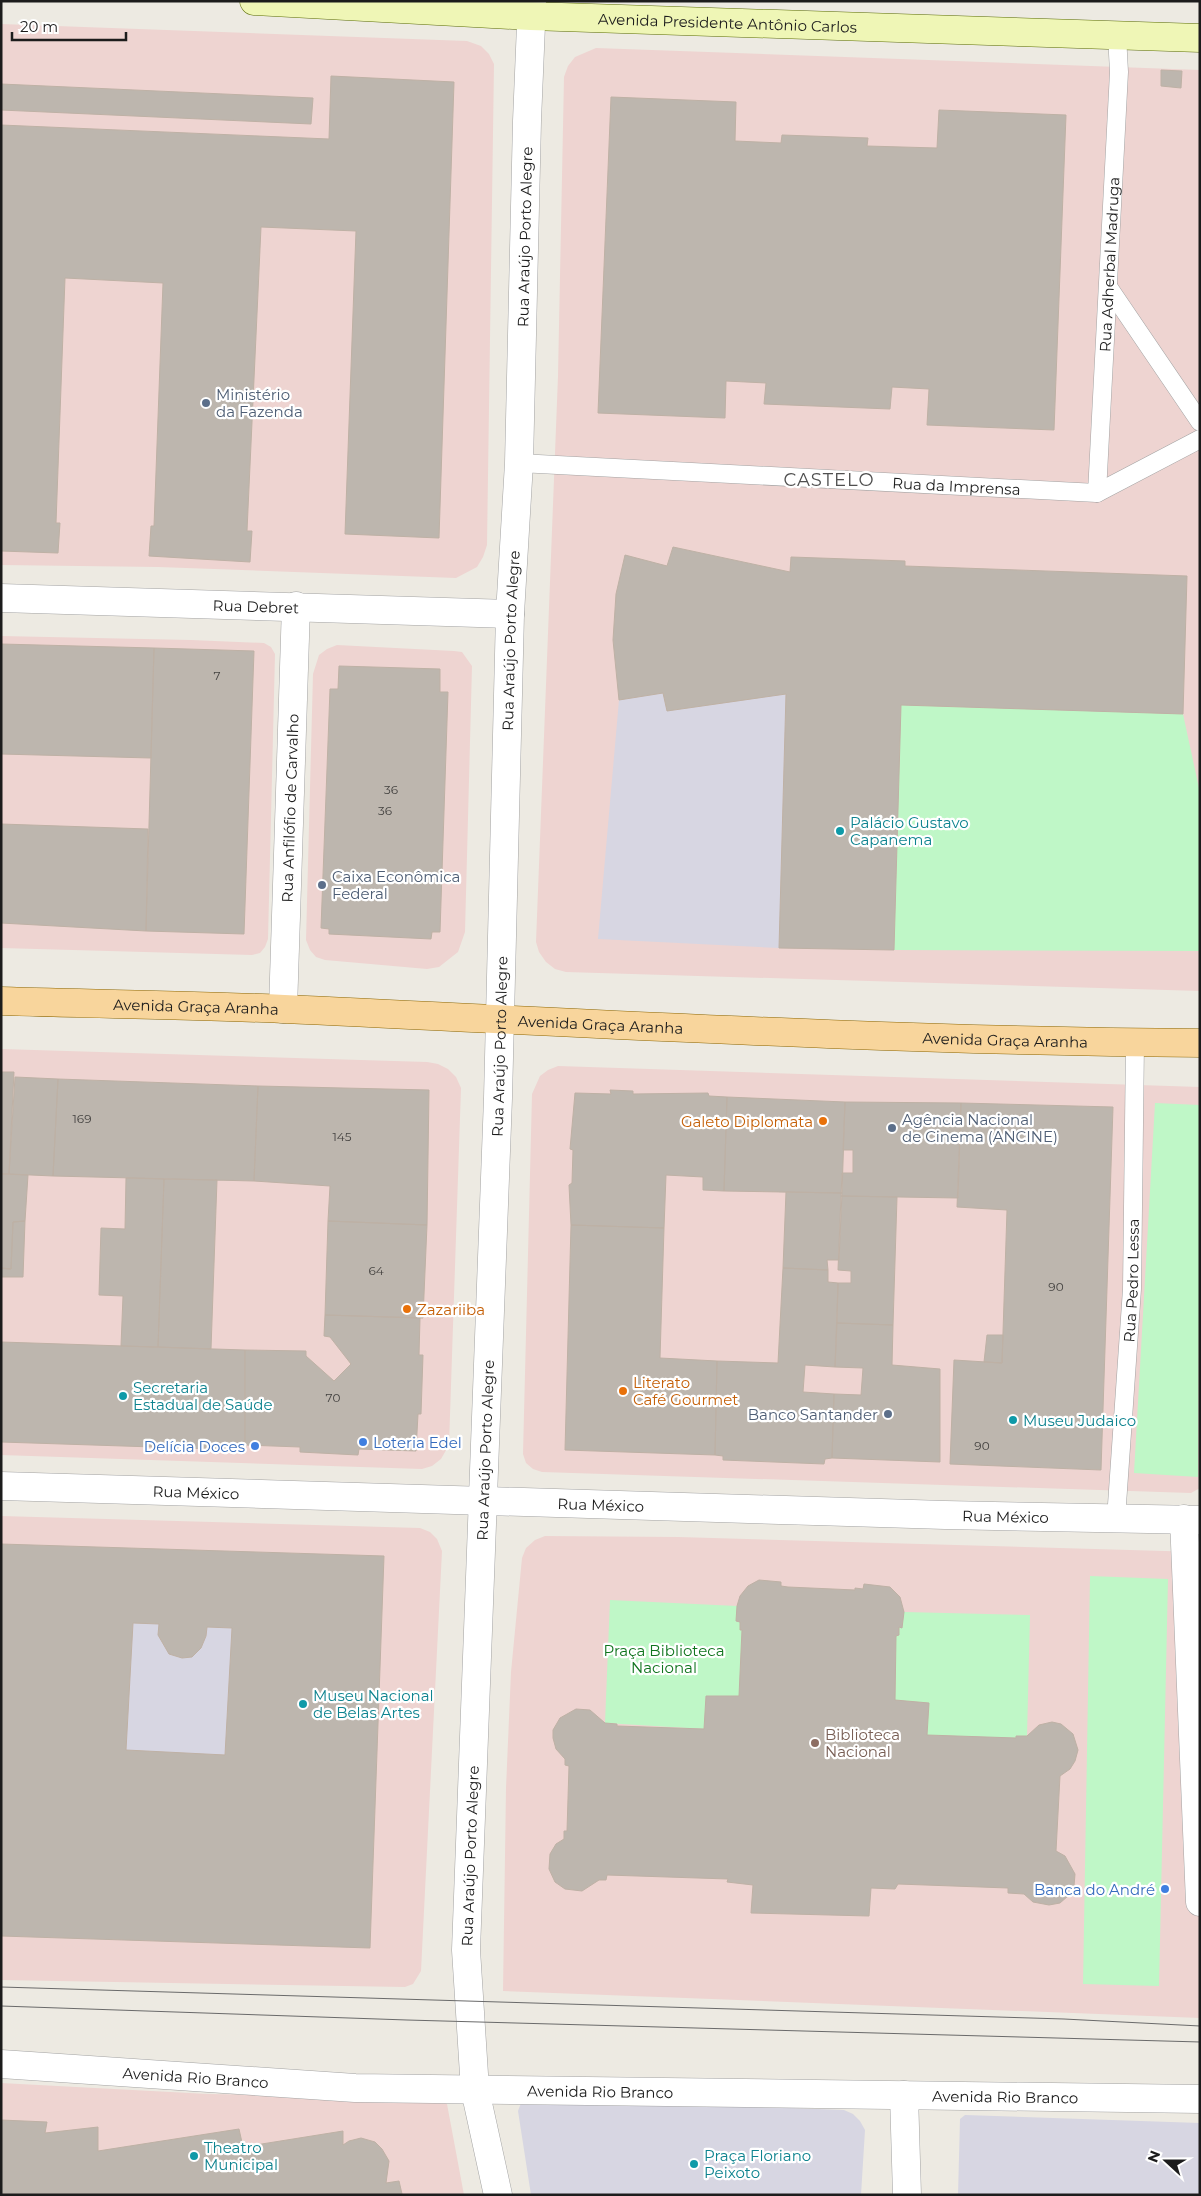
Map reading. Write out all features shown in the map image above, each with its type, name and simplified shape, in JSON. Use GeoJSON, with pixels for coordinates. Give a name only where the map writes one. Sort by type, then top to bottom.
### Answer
{"type":"FeatureCollection","features":[{"type":"Feature","properties":{"kind":"main road","name":"Avenida Presidente Antônio Carlos"},"geometry":{"type":"LineString","coordinates":[[254,1],[532,9],[1200,38]]}},
{"type":"Feature","properties":{"kind":"main road","name":"Avenida Graça Aranha"},"geometry":{"type":"LineString","coordinates":[[1,1001],[283,1009],[500,1021],[1135,1043],[1200,1043]]}},
{"type":"Feature","properties":{"kind":"street","name":"Rua Araújo Porto Alegre"},"geometry":{"type":"LineString","coordinates":[[498,2195],[475,2090],[466,1950],[484,1501],[500,1021],[510,614],[519,464],[532,9]]}},
{"type":"Feature","properties":{"kind":"street","name":"Rua Debret"},"geometry":{"type":"LineString","coordinates":[[1,598],[510,614]]}},
{"type":"Feature","properties":{"kind":"street","name":"Rua Anfilófio de Carvalho"},"geometry":{"type":"LineString","coordinates":[[283,1009],[296,606]]}},
{"type":"Feature","properties":{"kind":"street","name":"Rua México"},"geometry":{"type":"LineString","coordinates":[[1,1486],[1192,1520]]}},
{"type":"Feature","properties":{"kind":"street"},"geometry":{"type":"LineString","coordinates":[[1192,1520],[1200,1902]]}},
{"type":"Feature","properties":{"kind":"street","name":"Avenida Rio Branco"},"geometry":{"type":"LineString","coordinates":[[1,2064],[355,2088],[1200,2099]]}},
{"type":"Feature","properties":{"kind":"street"},"geometry":{"type":"LineString","coordinates":[[904,2095],[907,2195]]}},
{"type":"Feature","properties":{"kind":"lane","name":"Rua Adherbal Madruga"},"geometry":{"type":"LineString","coordinates":[[1097,493],[1119,72],[1117,35]]}},
{"type":"Feature","properties":{"kind":"lane"},"geometry":{"type":"LineString","coordinates":[[1109,288],[1200,422]]}},
{"type":"Feature","properties":{"kind":"lane"},"geometry":{"type":"LineString","coordinates":[[1097,493],[1200,439]]}},
{"type":"Feature","properties":{"kind":"lane","name":"Rua da Imprensa"},"geometry":{"type":"LineString","coordinates":[[519,464],[1097,493]]}},
{"type":"Feature","properties":{"kind":"lane","name":"Rua Pedro Lessa"},"geometry":{"type":"LineString","coordinates":[[1116,1519],[1132,1289],[1135,1043]]}},
{"type":"Feature","properties":{"kind":"shaded area"},"geometry":{"type":"Polygon","coordinates":[[[1,24],[467,41],[481,46],[489,54],[494,64],[487,545],[477,567],[456,578],[158,567],[1,565],[1,24]]]}},
{"type":"Feature","properties":{"kind":"shaded area"},"geometry":{"type":"Polygon","coordinates":[[[596,48],[1200,70],[1200,991],[566,972],[555,969],[546,962],[539,952],[536,942],[558,376],[564,77],[568,66],[575,57],[596,48]]]}},
{"type":"Feature","properties":{"kind":"shaded area"},"geometry":{"type":"Polygon","coordinates":[[[1,636],[191,640],[264,643],[271,647],[275,654],[268,939],[260,953],[252,955],[1,948],[1,636]]]}},
{"type":"Feature","properties":{"kind":"shaded area"},"geometry":{"type":"Polygon","coordinates":[[[337,645],[462,652],[472,666],[465,932],[458,952],[439,967],[427,969],[325,960],[316,957],[310,950],[306,940],[313,674],[319,655],[337,645]]]}},
{"type":"Feature","properties":{"kind":"shaded area"},"geometry":{"type":"Polygon","coordinates":[[[663,693],[667,711],[786,694],[779,948],[598,939],[619,700],[663,693]]]}},
{"type":"Feature","properties":{"kind":"shaded area"},"geometry":{"type":"Polygon","coordinates":[[[1,1049],[427,1062],[438,1064],[448,1069],[456,1077],[461,1088],[449,1445],[441,1459],[432,1466],[422,1469],[1,1455],[1,1049]]]}},
{"type":"Feature","properties":{"kind":"shaded area"},"geometry":{"type":"Polygon","coordinates":[[[558,1066],[1200,1087],[1200,1488],[1191,1493],[542,1472],[533,1469],[526,1463],[523,1454],[532,1094],[540,1076],[558,1066]]]}},
{"type":"Feature","properties":{"kind":"shaded area","name":"Museu Nacional de Belas Artes"},"geometry":{"type":"Polygon","coordinates":[[[1,1516],[420,1528],[430,1532],[437,1539],[442,1551],[421,1971],[413,1984],[405,1987],[1,1980],[1,1516]]]}},
{"type":"Feature","properties":{"kind":"shaded area"},"geometry":{"type":"Polygon","coordinates":[[[545,1536],[678,1537],[1200,1552],[1200,2018],[503,1991],[506,1788],[511,1672],[522,1558],[526,1548],[535,1540],[545,1536]]]}},
{"type":"Feature","properties":{"kind":"shaded area"},"geometry":{"type":"Polygon","coordinates":[[[133,1623],[159,1624],[158,1635],[169,1654],[182,1658],[192,1657],[201,1648],[206,1636],[207,1627],[232,1628],[225,1755],[126,1750],[133,1623]]]}},
{"type":"Feature","properties":{"kind":"shaded area"},"geometry":{"type":"Polygon","coordinates":[[[1,2083],[208,2094],[435,2097],[447,2104],[464,2195],[1,2195],[1,2083]]]}},
{"type":"Feature","properties":{"kind":"shaded area","name":"Praça Floriano Peixoto"},"geometry":{"type":"Polygon","coordinates":[[[630,2102],[844,2110],[853,2114],[865,2130],[861,2195],[531,2195],[518,2111],[521,2103],[630,2102]]]}},
{"type":"Feature","properties":{"kind":"shaded area"},"geometry":{"type":"Polygon","coordinates":[[[965,2115],[1200,2123],[1200,2195],[958,2195],[960,2119],[965,2115]]]}},
{"type":"Feature","properties":{"kind":"green space"},"geometry":{"type":"Polygon","coordinates":[[[901,705],[1183,714],[1200,793],[1200,951],[894,950],[901,705]]]}},
{"type":"Feature","properties":{"kind":"green space"},"geometry":{"type":"Polygon","coordinates":[[[1155,1103],[1200,1105],[1198,1477],[1134,1473],[1155,1103]]]}},
{"type":"Feature","properties":{"kind":"green space"},"geometry":{"type":"Polygon","coordinates":[[[1090,1576],[1168,1579],[1159,1986],[1083,1984],[1090,1576]]]}},
{"type":"Feature","properties":{"kind":"green space","name":"Praça Biblioteca Nacional"},"geometry":{"type":"Polygon","coordinates":[[[610,1600],[737,1606],[736,1621],[740,1622],[740,1629],[742,1630],[739,1696],[706,1696],[704,1729],[605,1723],[610,1600]]]}},
{"type":"Feature","properties":{"kind":"green space"},"geometry":{"type":"Polygon","coordinates":[[[904,1612],[1030,1615],[1027,1736],[1016,1736],[1016,1738],[927,1735],[929,1703],[895,1700],[896,1636],[899,1635],[899,1627],[902,1628],[904,1612]]]}},
{"type":"Feature","properties":{"kind":"building"},"geometry":{"type":"Polygon","coordinates":[[[1161,70],[1182,71],[1181,88],[1161,86],[1161,70]]]}},
{"type":"Feature","properties":{"kind":"building","name":"Ministério da Fazenda"},"geometry":{"type":"Polygon","coordinates":[[[331,76],[454,82],[439,538],[345,534],[356,231],[261,227],[247,531],[252,531],[250,562],[149,556],[151,526],[154,526],[163,283],[65,278],[56,523],[60,523],[58,553],[1,551],[1,125],[329,139],[331,76]]]}},
{"type":"Feature","properties":{"kind":"building"},"geometry":{"type":"Polygon","coordinates":[[[1,84],[313,98],[311,124],[1,110],[1,84]]]}},
{"type":"Feature","properties":{"kind":"building"},"geometry":{"type":"Polygon","coordinates":[[[611,97],[736,102],[735,141],[781,143],[782,135],[868,138],[867,146],[937,148],[939,110],[1066,115],[1054,430],[927,425],[929,389],[892,387],[890,409],[764,404],[766,383],[726,381],[725,418],[598,413],[611,97]]]}},
{"type":"Feature","properties":{"kind":"building","name":"Palácio Gustavo Capanema"},"geometry":{"type":"Polygon","coordinates":[[[673,547],[790,572],[791,557],[905,561],[905,566],[1187,576],[1183,714],[901,705],[894,950],[779,948],[786,694],[667,711],[663,693],[619,700],[613,640],[616,594],[625,555],[667,566],[673,547]]]}},
{"type":"Feature","properties":{"kind":"building"},"geometry":{"type":"Polygon","coordinates":[[[1,644],[154,648],[151,758],[1,754],[1,644]]]}},
{"type":"Feature","properties":{"kind":"building"},"geometry":{"type":"Polygon","coordinates":[[[154,648],[254,651],[244,934],[146,931],[154,648]]]}},
{"type":"Feature","properties":{"kind":"building"},"geometry":{"type":"Polygon","coordinates":[[[339,666],[440,669],[440,692],[448,692],[440,932],[432,932],[431,939],[329,934],[329,929],[321,928],[330,689],[338,689],[339,666]]]}},
{"type":"Feature","properties":{"kind":"building"},"geometry":{"type":"Polygon","coordinates":[[[1,824],[148,829],[146,931],[1,923],[1,824]]]}},
{"type":"Feature","properties":{"kind":"building"},"geometry":{"type":"Polygon","coordinates":[[[1,1072],[14,1072],[9,1174],[1,1174],[1,1072]]]}},
{"type":"Feature","properties":{"kind":"building"},"geometry":{"type":"Polygon","coordinates":[[[15,1077],[58,1079],[53,1176],[9,1174],[15,1077]]]}},
{"type":"Feature","properties":{"kind":"building"},"geometry":{"type":"Polygon","coordinates":[[[58,1079],[258,1086],[254,1181],[53,1176],[58,1079]]]}},
{"type":"Feature","properties":{"kind":"building"},"geometry":{"type":"Polygon","coordinates":[[[258,1086],[429,1090],[427,1225],[328,1221],[330,1186],[254,1181],[258,1086]]]}},
{"type":"Feature","properties":{"kind":"building"},"geometry":{"type":"Polygon","coordinates":[[[610,1090],[633,1091],[633,1094],[708,1093],[709,1096],[727,1097],[724,1191],[703,1190],[703,1177],[666,1175],[664,1228],[571,1225],[569,1185],[572,1183],[573,1150],[570,1149],[575,1093],[611,1094],[610,1090]]]}},
{"type":"Feature","properties":{"kind":"building"},"geometry":{"type":"Polygon","coordinates":[[[727,1097],[845,1102],[842,1193],[724,1191],[727,1097]]]}},
{"type":"Feature","properties":{"kind":"building"},"geometry":{"type":"Polygon","coordinates":[[[845,1102],[961,1103],[958,1198],[841,1196],[842,1173],[853,1173],[853,1150],[843,1150],[845,1102]]]}},
{"type":"Feature","properties":{"kind":"building"},"geometry":{"type":"Polygon","coordinates":[[[961,1103],[1113,1107],[1101,1470],[950,1464],[954,1360],[1002,1363],[1007,1210],[957,1207],[961,1103]]]}},
{"type":"Feature","properties":{"kind":"building"},"geometry":{"type":"Polygon","coordinates":[[[1,1174],[28,1175],[25,1221],[13,1222],[11,1269],[1,1268],[1,1174]]]}},
{"type":"Feature","properties":{"kind":"building"},"geometry":{"type":"Polygon","coordinates":[[[126,1178],[164,1179],[158,1347],[121,1346],[123,1296],[99,1295],[101,1228],[125,1229],[126,1178]]]}},
{"type":"Feature","properties":{"kind":"building"},"geometry":{"type":"Polygon","coordinates":[[[164,1179],[217,1180],[211,1349],[158,1347],[164,1179]]]}},
{"type":"Feature","properties":{"kind":"building"},"geometry":{"type":"Polygon","coordinates":[[[786,1192],[842,1193],[839,1260],[827,1260],[828,1270],[783,1268],[786,1192]]]}},
{"type":"Feature","properties":{"kind":"building"},"geometry":{"type":"Polygon","coordinates":[[[841,1196],[897,1197],[893,1325],[837,1323],[838,1283],[851,1283],[851,1271],[838,1270],[841,1196]]]}},
{"type":"Feature","properties":{"kind":"building"},"geometry":{"type":"Polygon","coordinates":[[[25,1221],[23,1277],[1,1277],[1,1268],[11,1269],[13,1222],[25,1221]]]}},
{"type":"Feature","properties":{"kind":"building"},"geometry":{"type":"Polygon","coordinates":[[[328,1221],[427,1225],[423,1318],[325,1315],[328,1221]]]}},
{"type":"Feature","properties":{"kind":"building"},"geometry":{"type":"Polygon","coordinates":[[[571,1225],[664,1228],[660,1358],[717,1361],[715,1455],[565,1450],[571,1225]]]}},
{"type":"Feature","properties":{"kind":"building"},"geometry":{"type":"Polygon","coordinates":[[[783,1268],[828,1270],[828,1282],[838,1283],[835,1367],[805,1365],[803,1392],[834,1394],[832,1458],[825,1459],[824,1464],[723,1460],[723,1456],[715,1455],[717,1361],[778,1363],[783,1268]]]}},
{"type":"Feature","properties":{"kind":"building"},"geometry":{"type":"Polygon","coordinates":[[[325,1315],[420,1318],[419,1355],[423,1355],[421,1414],[418,1414],[416,1451],[359,1449],[358,1455],[300,1452],[300,1447],[245,1445],[245,1350],[306,1351],[306,1356],[334,1381],[351,1364],[330,1337],[324,1336],[325,1315]]]}},
{"type":"Feature","properties":{"kind":"building"},"geometry":{"type":"Polygon","coordinates":[[[837,1323],[893,1325],[892,1365],[940,1369],[940,1462],[832,1458],[834,1394],[861,1395],[863,1368],[835,1367],[837,1323]]]}},
{"type":"Feature","properties":{"kind":"building"},"geometry":{"type":"Polygon","coordinates":[[[987,1335],[1003,1335],[1002,1363],[984,1362],[987,1335]]]}},
{"type":"Feature","properties":{"kind":"building","name":"Secretaria Estadual de Saúde"},"geometry":{"type":"Polygon","coordinates":[[[1,1342],[245,1350],[245,1450],[1,1442],[1,1342]]]}},
{"type":"Feature","properties":{"kind":"building","name":"Museu Nacional de Belas Artes"},"geometry":{"type":"Polygon","coordinates":[[[1,1544],[384,1556],[370,1948],[1,1936],[1,1544]],[[133,1623],[126,1750],[225,1755],[232,1628],[207,1627],[206,1636],[201,1648],[192,1657],[182,1658],[169,1654],[158,1635],[159,1624],[133,1623]]]}},
{"type":"Feature","properties":{"kind":"building","name":"Biblioteca Nacional"},"geometry":{"type":"Polygon","coordinates":[[[759,1580],[781,1582],[781,1586],[788,1587],[855,1590],[855,1588],[863,1589],[864,1584],[890,1587],[900,1597],[904,1612],[902,1628],[899,1627],[899,1635],[896,1636],[895,1700],[929,1703],[927,1735],[1016,1738],[1016,1736],[1027,1736],[1039,1725],[1052,1722],[1061,1724],[1073,1734],[1078,1750],[1075,1761],[1070,1769],[1060,1776],[1056,1851],[1065,1856],[1075,1874],[1074,1886],[1068,1896],[1060,1903],[1049,1905],[1033,1902],[1024,1894],[1008,1893],[1008,1888],[898,1884],[895,1889],[871,1888],[869,1916],[751,1913],[753,1885],[727,1882],[728,1879],[607,1875],[606,1880],[599,1880],[582,1891],[565,1889],[555,1882],[549,1869],[550,1854],[556,1844],[564,1839],[564,1831],[567,1831],[569,1766],[565,1765],[565,1759],[556,1749],[553,1738],[553,1730],[560,1718],[576,1709],[590,1710],[605,1723],[617,1724],[617,1726],[704,1729],[706,1696],[739,1696],[742,1630],[740,1630],[740,1622],[736,1621],[737,1606],[740,1596],[748,1586],[759,1580]]]}},
{"type":"Feature","properties":{"kind":"building","name":"Theatro Municipal"},"geometry":{"type":"Polygon","coordinates":[[[1,2120],[47,2122],[45,2133],[98,2127],[98,2151],[239,2129],[243,2147],[343,2131],[343,2145],[349,2141],[361,2138],[375,2142],[382,2149],[389,2161],[386,2183],[399,2181],[402,2194],[1,2195],[1,2120]]]}},
{"type":"Feature","properties":{"kind":"tram line"},"geometry":{"type":"LineString","coordinates":[[1,1987],[1064,2019],[1200,2026]]}},
{"type":"Feature","properties":{"kind":"tram line"},"geometry":{"type":"LineString","coordinates":[[1,2006],[407,2020],[1200,2042]]}},
{"type":"Feature","properties":{"kind":"place","name":"Ministério da Fazenda"},"geometry":{"type":"Point","coordinates":[206,403]}},
{"type":"Feature","properties":{"kind":"place","name":"Palácio Gustavo Capanema"},"geometry":{"type":"Point","coordinates":[840,831]}},
{"type":"Feature","properties":{"kind":"place","name":"Caixa Econômica Federal"},"geometry":{"type":"Point","coordinates":[322,885]}},
{"type":"Feature","properties":{"kind":"place","name":"Galeto Diplomata"},"geometry":{"type":"Point","coordinates":[823,1121]}},
{"type":"Feature","properties":{"kind":"place","name":"Agência Nacional de Cinema (ANCINE)"},"geometry":{"type":"Point","coordinates":[892,1128]}},
{"type":"Feature","properties":{"kind":"place","name":"Zazariiba"},"geometry":{"type":"Point","coordinates":[407,1309]}},
{"type":"Feature","properties":{"kind":"place","name":"Literato Café Gourmet"},"geometry":{"type":"Point","coordinates":[623,1391]}},
{"type":"Feature","properties":{"kind":"place","name":"Secretaria Estadual de Saúde"},"geometry":{"type":"Point","coordinates":[123,1396]}},
{"type":"Feature","properties":{"kind":"place","name":"Banco Santander"},"geometry":{"type":"Point","coordinates":[888,1414]}},
{"type":"Feature","properties":{"kind":"place","name":"Museu Judaico"},"geometry":{"type":"Point","coordinates":[1013,1420]}},
{"type":"Feature","properties":{"kind":"place","name":"Loteria Edel"},"geometry":{"type":"Point","coordinates":[363,1442]}},
{"type":"Feature","properties":{"kind":"place","name":"Delícia Doces"},"geometry":{"type":"Point","coordinates":[255,1446]}},
{"type":"Feature","properties":{"kind":"place","name":"Museu Nacional de Belas Artes"},"geometry":{"type":"Point","coordinates":[303,1704]}},
{"type":"Feature","properties":{"kind":"place","name":"Biblioteca Nacional"},"geometry":{"type":"Point","coordinates":[815,1743]}},
{"type":"Feature","properties":{"kind":"place","name":"Banca do André"},"geometry":{"type":"Point","coordinates":[1165,1889]}},
{"type":"Feature","properties":{"kind":"place","name":"Theatro Municipal"},"geometry":{"type":"Point","coordinates":[194,2156]}},
{"type":"Feature","properties":{"kind":"place","name":"Praça Floriano Peixoto"},"geometry":{"type":"Point","coordinates":[694,2164]}},
{"type":"Feature","properties":{"kind":"district","name":"CASTELO"},"geometry":{"type":"Point","coordinates":[829,480]}}]}
